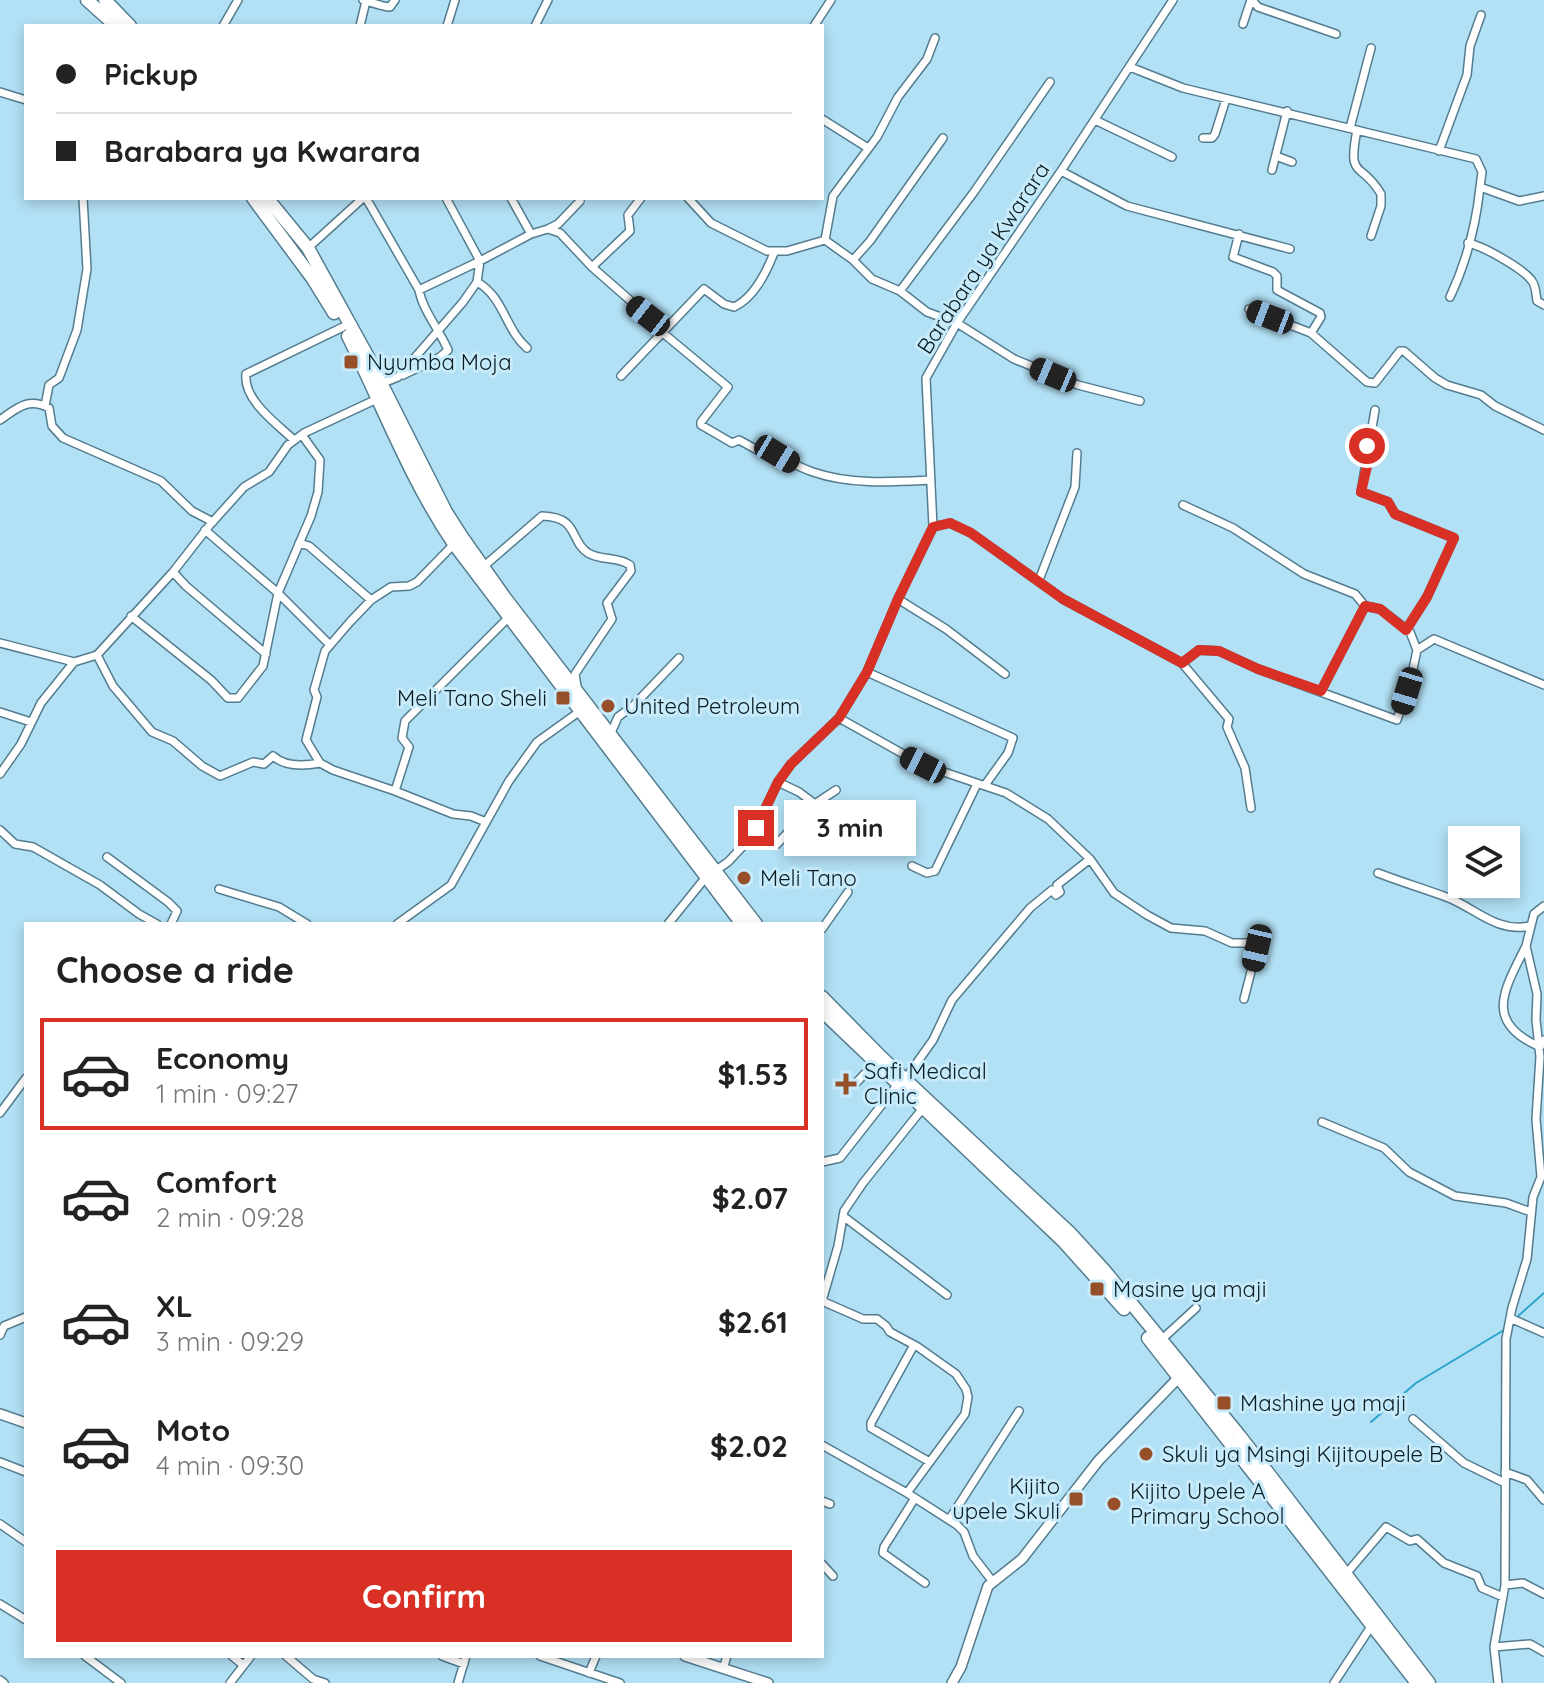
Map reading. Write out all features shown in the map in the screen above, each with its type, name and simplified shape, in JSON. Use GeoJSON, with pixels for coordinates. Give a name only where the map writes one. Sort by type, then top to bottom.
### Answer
{"type":"FeatureCollection","features":[{"type":"Feature","properties":{"kind":"main road"},"geometry":{"type":"LineString","coordinates":[[87,0],[116,15]]}},
{"type":"Feature","properties":{"kind":"main road"},"geometry":{"type":"LineString","coordinates":[[105,0],[116,15]]}},
{"type":"Feature","properties":{"kind":"main road"},"geometry":{"type":"LineString","coordinates":[[254,200],[313,279],[343,327],[446,512],[483,567],[579,693],[584,708],[610,735],[711,874],[741,922]]}},
{"type":"Feature","properties":{"kind":"main road"},"geometry":{"type":"LineString","coordinates":[[269,200],[308,248],[430,505],[454,544],[711,874],[754,922]]}},
{"type":"Feature","properties":{"kind":"main road"},"geometry":{"type":"LineString","coordinates":[[824,999],[882,1058],[923,1108],[1064,1242],[1183,1374],[1346,1574],[1429,1683]]}},
{"type":"Feature","properties":{"kind":"main road"},"geometry":{"type":"LineString","coordinates":[[824,1015],[1071,1234],[1160,1341],[1417,1683]]}},
{"type":"Feature","properties":{"kind":"street"},"geometry":{"type":"LineString","coordinates":[[224,24],[238,0]]}},
{"type":"Feature","properties":{"kind":"street"},"geometry":{"type":"LineString","coordinates":[[360,24],[364,1],[390,7],[395,0]]}},
{"type":"Feature","properties":{"kind":"street"},"geometry":{"type":"LineString","coordinates":[[448,24],[455,0]]}},
{"type":"Feature","properties":{"kind":"street"},"geometry":{"type":"LineString","coordinates":[[536,24],[548,0]]}},
{"type":"Feature","properties":{"kind":"street"},"geometry":{"type":"LineString","coordinates":[[815,24],[831,0]]}},
{"type":"Feature","properties":{"kind":"street","name":"Barabara ya Kwarara"},"geometry":{"type":"LineString","coordinates":[[670,922],[711,874],[743,846],[756,828],[778,782],[791,764],[839,718],[867,672],[933,527],[926,378],[957,323],[1173,0]]}},
{"type":"Feature","properties":{"kind":"street"},"geometry":{"type":"LineString","coordinates":[[1243,24],[1252,0],[1258,7],[1336,34]]}},
{"type":"Feature","properties":{"kind":"street"},"geometry":{"type":"LineString","coordinates":[[1439,151],[1467,75],[1470,46],[1481,15]]}},
{"type":"Feature","properties":{"kind":"street"},"geometry":{"type":"LineString","coordinates":[[825,240],[833,196],[884,126],[898,97],[927,59],[935,38]]}},
{"type":"Feature","properties":{"kind":"street"},"geometry":{"type":"LineString","coordinates":[[1371,48],[1354,129],[1353,153],[1355,168],[1381,194],[1381,206],[1371,236]]}},
{"type":"Feature","properties":{"kind":"street"},"geometry":{"type":"LineString","coordinates":[[1130,67],[1183,88],[1476,159],[1482,172],[1477,213],[1460,280],[1450,297]]}},
{"type":"Feature","properties":{"kind":"street"},"geometry":{"type":"LineString","coordinates":[[900,291],[1050,82]]}},
{"type":"Feature","properties":{"kind":"street"},"geometry":{"type":"LineString","coordinates":[[0,92],[24,99]]}},
{"type":"Feature","properties":{"kind":"street"},"geometry":{"type":"LineString","coordinates":[[1203,138],[1212,138],[1215,134],[1226,99]]}},
{"type":"Feature","properties":{"kind":"street"},"geometry":{"type":"LineString","coordinates":[[1272,170],[1287,111]]}},
{"type":"Feature","properties":{"kind":"street"},"geometry":{"type":"LineString","coordinates":[[824,120],[868,148]]}},
{"type":"Feature","properties":{"kind":"street"},"geometry":{"type":"LineString","coordinates":[[1095,120],[1172,157]]}},
{"type":"Feature","properties":{"kind":"street"},"geometry":{"type":"LineString","coordinates":[[853,260],[870,241],[943,138]]}},
{"type":"Feature","properties":{"kind":"street"},"geometry":{"type":"LineString","coordinates":[[1276,156],[1292,162]]}},
{"type":"Feature","properties":{"kind":"street"},"geometry":{"type":"LineString","coordinates":[[1061,171],[1127,206],[1290,249]]}},
{"type":"Feature","properties":{"kind":"street"},"geometry":{"type":"LineString","coordinates":[[1480,187],[1519,201],[1544,196]]}},
{"type":"Feature","properties":{"kind":"street"},"geometry":{"type":"LineString","coordinates":[[45,406],[49,385],[59,378],[77,330],[87,269],[83,200]]}},
{"type":"Feature","properties":{"kind":"street"},"geometry":{"type":"LineString","coordinates":[[308,248],[362,200]]}},
{"type":"Feature","properties":{"kind":"street"},"geometry":{"type":"LineString","coordinates":[[0,643],[74,662],[97,655],[173,572],[244,487],[269,472],[294,440],[398,377],[445,354],[448,350],[421,303],[419,290],[365,200]]}},
{"type":"Feature","properties":{"kind":"street"},"geometry":{"type":"LineString","coordinates":[[398,377],[477,282],[480,261],[447,200]]}},
{"type":"Feature","properties":{"kind":"street"},"geometry":{"type":"LineString","coordinates":[[512,200],[531,234]]}},
{"type":"Feature","properties":{"kind":"street"},"geometry":{"type":"LineString","coordinates":[[592,267],[630,231],[628,215],[639,200]]}},
{"type":"Feature","properties":{"kind":"street"},"geometry":{"type":"LineString","coordinates":[[690,200],[711,223],[774,253],[825,240],[853,260],[872,279],[900,291],[927,312],[957,323],[1014,359],[1078,385],[1140,401]]}},
{"type":"Feature","properties":{"kind":"street"},"geometry":{"type":"LineString","coordinates":[[419,290],[531,234],[548,229],[580,201]]}},
{"type":"Feature","properties":{"kind":"street"},"geometry":{"type":"LineString","coordinates":[[548,229],[560,233],[663,333],[728,387],[701,425],[732,443],[739,440],[761,452],[767,450],[815,473],[884,482],[931,480]]}},
{"type":"Feature","properties":{"kind":"street"},"geometry":{"type":"LineString","coordinates":[[1239,234],[1234,259],[1273,272],[1277,276],[1277,290],[1320,313],[1321,317],[1311,333]]}},
{"type":"Feature","properties":{"kind":"street"},"geometry":{"type":"LineString","coordinates":[[1468,243],[1487,250],[1524,273],[1534,283],[1537,301],[1544,305]]}},
{"type":"Feature","properties":{"kind":"street"},"geometry":{"type":"LineString","coordinates":[[621,376],[704,289],[724,304],[734,307],[740,304],[766,273],[774,253]]}},
{"type":"Feature","properties":{"kind":"street"},"geometry":{"type":"LineString","coordinates":[[477,282],[487,287],[498,301],[515,337],[527,348]]}},
{"type":"Feature","properties":{"kind":"street"},"geometry":{"type":"LineString","coordinates":[[1249,309],[1311,333],[1371,384],[1400,351],[1404,351],[1435,378],[1481,395],[1495,406],[1544,430]]}},
{"type":"Feature","properties":{"kind":"street"},"geometry":{"type":"LineString","coordinates":[[294,440],[257,403],[245,382],[246,374],[343,327]]}},
{"type":"Feature","properties":{"kind":"street"},"geometry":{"type":"LineString","coordinates":[[0,420],[23,403],[45,406],[49,408],[52,426],[63,438],[161,481],[192,511],[213,522]]}},
{"type":"Feature","properties":{"kind":"street"},"geometry":{"type":"LineString","coordinates":[[1375,410],[1361,492],[1388,502],[1395,514],[1454,538],[1427,597],[1406,630]]}},
{"type":"Feature","properties":{"kind":"street"},"geometry":{"type":"LineString","coordinates":[[131,616],[211,680],[222,694],[232,700],[238,698],[257,677],[266,654],[278,593],[318,492],[320,470],[317,454],[302,435]]}},
{"type":"Feature","properties":{"kind":"street"},"geometry":{"type":"LineString","coordinates":[[1039,580],[1075,487],[1077,453]]}},
{"type":"Feature","properties":{"kind":"street"},"geometry":{"type":"LineString","coordinates":[[1182,663],[1199,650],[1219,651],[1258,669],[1397,720],[1417,650],[1406,630],[1380,609],[1365,606],[1355,594],[1304,574],[1233,528],[1183,505]]}},
{"type":"Feature","properties":{"kind":"street"},"geometry":{"type":"LineString","coordinates":[[483,567],[542,516],[555,516],[574,529],[583,551],[599,559],[622,560],[630,565],[631,571],[607,603],[612,619],[575,674],[579,693]]}},
{"type":"Feature","properties":{"kind":"street"},"geometry":{"type":"LineString","coordinates":[[933,527],[950,523],[971,533],[1063,599],[1182,663],[1229,719],[1227,727],[1245,768],[1251,808]]}},
{"type":"Feature","properties":{"kind":"street"},"geometry":{"type":"LineString","coordinates":[[205,530],[278,593],[329,644]]}},
{"type":"Feature","properties":{"kind":"street"},"geometry":{"type":"LineString","coordinates":[[299,543],[309,546],[371,600]]}},
{"type":"Feature","properties":{"kind":"street"},"geometry":{"type":"LineString","coordinates":[[454,544],[417,582],[409,586],[391,587],[371,600],[329,644],[314,690],[317,697],[306,740],[320,763],[333,770],[453,814],[486,822]]}},
{"type":"Feature","properties":{"kind":"street"},"geometry":{"type":"LineString","coordinates":[[173,572],[266,654]]}},
{"type":"Feature","properties":{"kind":"street"},"geometry":{"type":"LineString","coordinates":[[898,599],[946,629],[1005,674]]}},
{"type":"Feature","properties":{"kind":"street"},"geometry":{"type":"LineString","coordinates":[[1321,691],[1365,606]]}},
{"type":"Feature","properties":{"kind":"street"},"geometry":{"type":"LineString","coordinates":[[395,791],[409,747],[402,738],[405,721],[509,617]]}},
{"type":"Feature","properties":{"kind":"street"},"geometry":{"type":"LineString","coordinates":[[1417,650],[1434,639],[1544,685]]}},
{"type":"Feature","properties":{"kind":"street"},"geometry":{"type":"LineString","coordinates":[[97,655],[113,686],[152,732],[173,741],[202,766],[220,776],[253,762],[264,764],[273,756],[303,766],[320,763]]}},
{"type":"Feature","properties":{"kind":"street"},"geometry":{"type":"LineString","coordinates":[[610,735],[618,717],[634,705],[679,658]]}},
{"type":"Feature","properties":{"kind":"street"},"geometry":{"type":"LineString","coordinates":[[0,774],[21,744],[41,703],[74,662]]}},
{"type":"Feature","properties":{"kind":"street"},"geometry":{"type":"LineString","coordinates":[[867,672],[1013,738],[1008,753],[981,784],[935,871],[927,873],[912,866]]}},
{"type":"Feature","properties":{"kind":"street"},"geometry":{"type":"LineString","coordinates":[[400,922],[451,885],[509,781],[537,742],[584,708]]}},
{"type":"Feature","properties":{"kind":"street"},"geometry":{"type":"LineString","coordinates":[[0,712],[31,722]]}},
{"type":"Feature","properties":{"kind":"street"},"geometry":{"type":"LineString","coordinates":[[839,718],[923,765],[1006,793],[1048,819],[1090,859],[1114,893],[1147,915],[1171,928],[1205,931],[1232,943],[1250,943],[1257,948],[1244,999]]}},
{"type":"Feature","properties":{"kind":"street"},"geometry":{"type":"LineString","coordinates":[[778,782],[815,804]]}},
{"type":"Feature","properties":{"kind":"street"},"geometry":{"type":"LineString","coordinates":[[777,844],[815,804],[836,790]]}},
{"type":"Feature","properties":{"kind":"street"},"geometry":{"type":"LineString","coordinates":[[0,830],[15,844],[33,847],[100,885],[130,909],[153,922]]}},
{"type":"Feature","properties":{"kind":"street"},"geometry":{"type":"LineString","coordinates":[[107,857],[177,911],[172,922]]}},
{"type":"Feature","properties":{"kind":"street"},"geometry":{"type":"LineString","coordinates":[[824,1162],[840,1158],[933,1040],[952,1000],[1030,908],[1052,890],[1056,895],[1060,892],[1057,885],[1090,859]]}},
{"type":"Feature","properties":{"kind":"street"},"geometry":{"type":"LineString","coordinates":[[1378,873],[1462,904],[1493,923],[1519,928],[1529,926]]}},
{"type":"Feature","properties":{"kind":"street"},"geometry":{"type":"LineString","coordinates":[[219,889],[279,907],[304,922]]}},
{"type":"Feature","properties":{"kind":"street"},"geometry":{"type":"LineString","coordinates":[[824,926],[848,892]]}},
{"type":"Feature","properties":{"kind":"street"},"geometry":{"type":"LineString","coordinates":[[1542,1051],[1512,1030],[1503,1013],[1502,1000],[1526,946],[1534,914],[1544,906]]}},
{"type":"Feature","properties":{"kind":"street"},"geometry":{"type":"LineString","coordinates":[[1498,1683],[1494,1647],[1505,1585],[1506,1339],[1527,1259],[1531,1212],[1543,1177],[1536,1119],[1542,1051],[1536,1020],[1537,994],[1526,946]]}},
{"type":"Feature","properties":{"kind":"street"},"geometry":{"type":"LineString","coordinates":[[855,1084],[875,1063]]}},
{"type":"Feature","properties":{"kind":"street"},"geometry":{"type":"LineString","coordinates":[[0,1113],[24,1081]]}},
{"type":"Feature","properties":{"kind":"street"},"geometry":{"type":"LineString","coordinates":[[824,1294],[843,1216],[863,1183],[923,1108]]}},
{"type":"Feature","properties":{"kind":"street"},"geometry":{"type":"LineString","coordinates":[[1322,1122],[1384,1148],[1409,1172],[1455,1196],[1506,1203],[1531,1212]]}},
{"type":"Feature","properties":{"kind":"street"},"geometry":{"type":"LineString","coordinates":[[843,1216],[947,1295]]}},
{"type":"Feature","properties":{"kind":"street"},"geometry":{"type":"LineString","coordinates":[[824,1302],[863,1319],[877,1319],[890,1332],[956,1374],[963,1383],[968,1397],[965,1414],[928,1461],[884,1547],[883,1553],[925,1583]]}},
{"type":"Feature","properties":{"kind":"street"},"geometry":{"type":"LineString","coordinates":[[1160,1341],[1196,1308]]}},
{"type":"Feature","properties":{"kind":"street"},"geometry":{"type":"LineString","coordinates":[[0,1335],[4,1326],[24,1318]]}},
{"type":"Feature","properties":{"kind":"street"},"geometry":{"type":"LineString","coordinates":[[1510,1318],[1544,1333]]}},
{"type":"Feature","properties":{"kind":"street"},"geometry":{"type":"LineString","coordinates":[[914,1345],[871,1428],[928,1461]]}},
{"type":"Feature","properties":{"kind":"street"},"geometry":{"type":"LineString","coordinates":[[952,1683],[961,1667],[984,1595],[993,1582],[1022,1559],[1099,1460],[1183,1374]]}},
{"type":"Feature","properties":{"kind":"street"},"geometry":{"type":"LineString","coordinates":[[949,1520],[1019,1411]]}},
{"type":"Feature","properties":{"kind":"street"},"geometry":{"type":"LineString","coordinates":[[0,1414],[24,1422]]}},
{"type":"Feature","properties":{"kind":"street"},"geometry":{"type":"LineString","coordinates":[[1413,1419],[1464,1463],[1505,1483]]}},
{"type":"Feature","properties":{"kind":"street"},"geometry":{"type":"LineString","coordinates":[[824,1446],[911,1496],[964,1532],[973,1556],[993,1582]]}},
{"type":"Feature","properties":{"kind":"street"},"geometry":{"type":"LineString","coordinates":[[0,1462],[24,1471]]}},
{"type":"Feature","properties":{"kind":"street"},"geometry":{"type":"LineString","coordinates":[[1505,1472],[1527,1480],[1541,1498]]}},
{"type":"Feature","properties":{"kind":"street"},"geometry":{"type":"LineString","coordinates":[[1541,1498],[1544,1486]]}},
{"type":"Feature","properties":{"kind":"street"},"geometry":{"type":"LineString","coordinates":[[0,1524],[24,1541]]}},
{"type":"Feature","properties":{"kind":"street"},"geometry":{"type":"LineString","coordinates":[[1346,1574],[1386,1527],[1410,1541],[1417,1539],[1444,1563],[1477,1576],[1482,1588],[1503,1597]]}},
{"type":"Feature","properties":{"kind":"street"},"geometry":{"type":"LineString","coordinates":[[824,1566],[833,1576]]}},
{"type":"Feature","properties":{"kind":"street"},"geometry":{"type":"LineString","coordinates":[[1505,1585],[1523,1583],[1544,1594]]}},
{"type":"Feature","properties":{"kind":"street"},"geometry":{"type":"LineString","coordinates":[[0,1604],[24,1619]]}},
{"type":"Feature","properties":{"kind":"street"},"geometry":{"type":"LineString","coordinates":[[1334,1683],[1372,1625]]}},
{"type":"Feature","properties":{"kind":"street"},"geometry":{"type":"LineString","coordinates":[[1494,1647],[1530,1644],[1544,1652]]}},
{"type":"Feature","properties":{"kind":"street"},"geometry":{"type":"LineString","coordinates":[[88,1658],[121,1683]]}},
{"type":"Feature","properties":{"kind":"street"},"geometry":{"type":"LineString","coordinates":[[234,1658],[243,1665]]}},
{"type":"Feature","properties":{"kind":"street"},"geometry":{"type":"LineString","coordinates":[[230,1683],[249,1658]]}},
{"type":"Feature","properties":{"kind":"street"},"geometry":{"type":"LineString","coordinates":[[288,1658],[313,1679],[325,1683]]}},
{"type":"Feature","properties":{"kind":"street"},"geometry":{"type":"LineString","coordinates":[[546,1658],[620,1683]]}},
{"type":"Feature","properties":{"kind":"street"},"geometry":{"type":"LineString","coordinates":[[589,1673],[595,1658]]}},
{"type":"Feature","properties":{"kind":"street"},"geometry":{"type":"LineString","coordinates":[[691,1658],[768,1683]]}},
{"type":"Feature","properties":{"kind":"street"},"geometry":{"type":"LineString","coordinates":[[723,1669],[726,1658]]}},
{"type":"Feature","properties":{"kind":"street"},"geometry":{"type":"LineString","coordinates":[[458,1683],[465,1660]]}},
{"type":"Feature","properties":{"kind":"waterway"},"geometry":{"type":"LineString","coordinates":[[1517,1317],[1544,1293]]}},
{"type":"Feature","properties":{"kind":"waterway"},"geometry":{"type":"LineString","coordinates":[[1371,1422],[1416,1383],[1504,1330]]}},
{"type":"Feature","properties":{"kind":"place","name":"Nyumba Moja"},"geometry":{"type":"Point","coordinates":[351,362]}},
{"type":"Feature","properties":{"kind":"place","name":"Meli Tano Sheli"},"geometry":{"type":"Point","coordinates":[563,698]}},
{"type":"Feature","properties":{"kind":"place","name":"United Petroleum"},"geometry":{"type":"Point","coordinates":[608,706]}},
{"type":"Feature","properties":{"kind":"place","name":"Meli Tano"},"geometry":{"type":"Point","coordinates":[744,878]}},
{"type":"Feature","properties":{"kind":"place","name":"Safi Medical Clinic"},"geometry":{"type":"Point","coordinates":[846,1084]}},
{"type":"Feature","properties":{"kind":"place","name":"Masine ya maji"},"geometry":{"type":"Point","coordinates":[1097,1289]}},
{"type":"Feature","properties":{"kind":"place","name":"Mashine ya maji"},"geometry":{"type":"Point","coordinates":[1224,1403]}},
{"type":"Feature","properties":{"kind":"place","name":"Skuli ya Msingi Kijitoupele B"},"geometry":{"type":"Point","coordinates":[1146,1454]}},
{"type":"Feature","properties":{"kind":"place","name":"Kijito upele Skuli"},"geometry":{"type":"Point","coordinates":[1076,1499]}},
{"type":"Feature","properties":{"kind":"place","name":"Kijito Upele A Primary School"},"geometry":{"type":"Point","coordinates":[1114,1504]}},
{"type":"Feature","properties":{"kind":"route"},"geometry":{"type":"LineString","coordinates":[[756,828],[778,782],[791,764],[839,718],[867,672],[933,527],[950,523],[971,533],[1063,599],[1182,663],[1199,650],[1219,651],[1258,669],[1321,691],[1365,606],[1380,609],[1406,630],[1427,597],[1454,538],[1395,514],[1388,502],[1361,492],[1368,462],[1367,446]]}}]}
